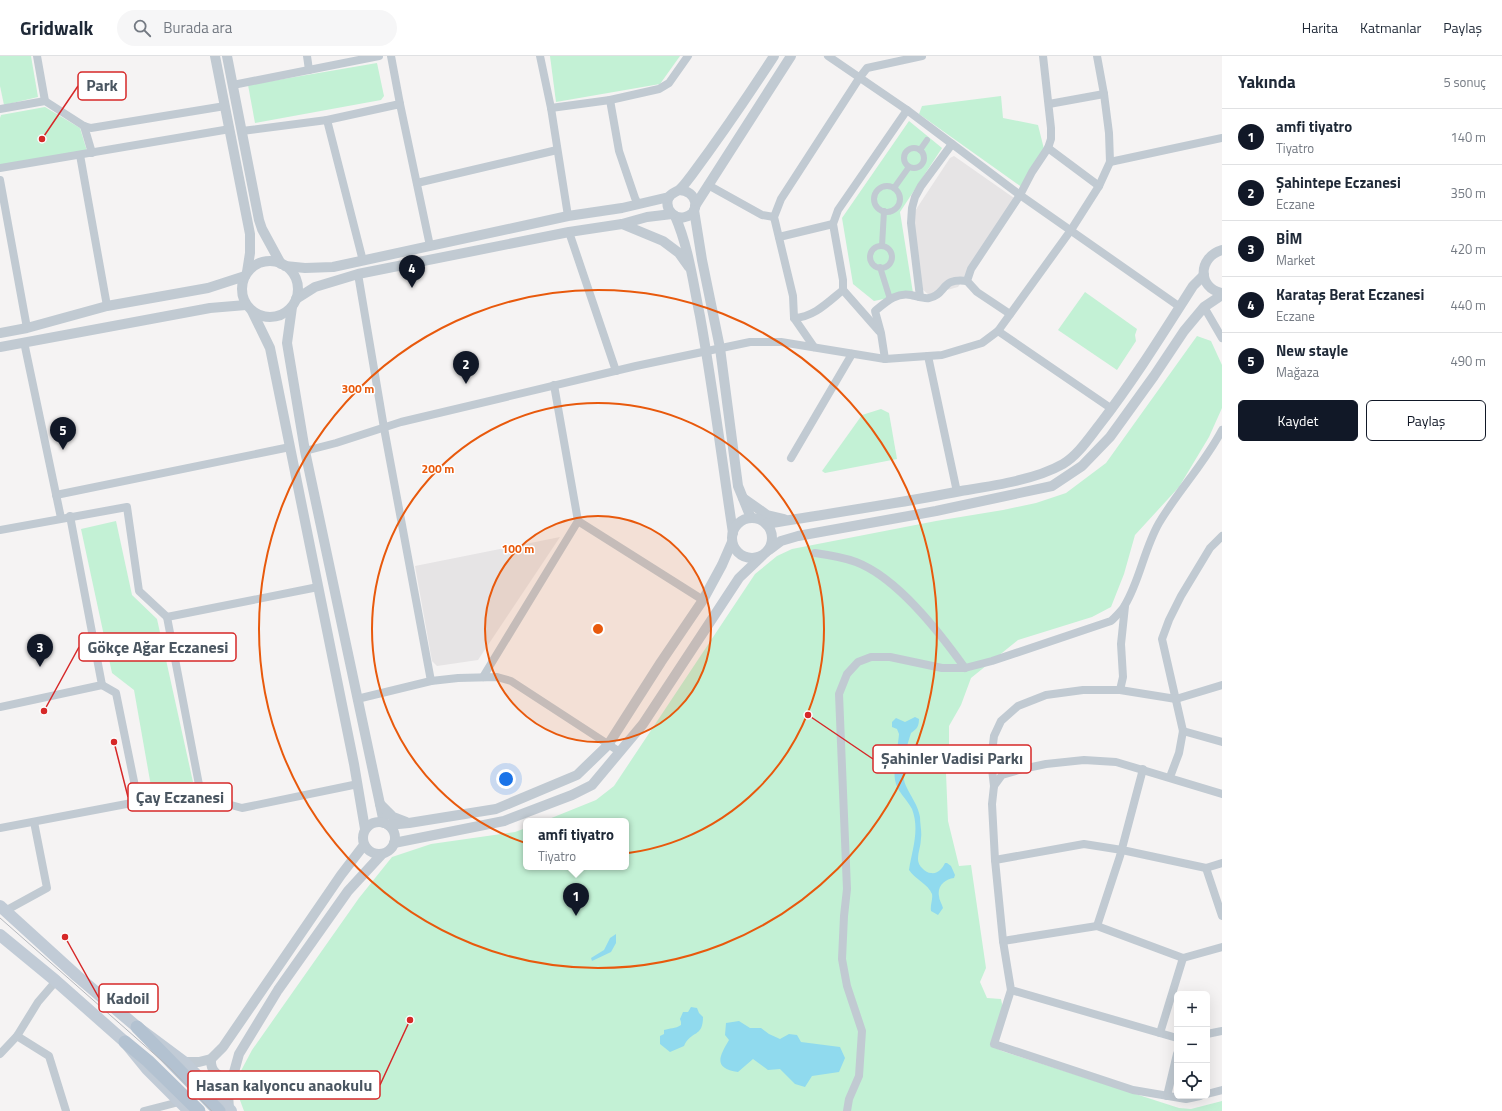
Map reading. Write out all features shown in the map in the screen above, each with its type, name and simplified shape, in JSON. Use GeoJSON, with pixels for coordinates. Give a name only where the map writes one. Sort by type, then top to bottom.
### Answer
{"type":"FeatureCollection","features":[{"type":"Feature","properties":{"kind":"main road"},"geometry":{"type":"LineString","coordinates":[[3,909],[227,1110]]}},
{"type":"Feature","properties":{"kind":"main road"},"geometry":{"type":"LineString","coordinates":[[0,935],[56,981],[148,1061],[198,1111]]}},
{"type":"Feature","properties":{"kind":"main road"},"geometry":{"type":"LineString","coordinates":[[0,946],[19,951]]}},
{"type":"Feature","properties":{"kind":"main road"},"geometry":{"type":"LineString","coordinates":[[136,1027],[184,1062],[227,1110]]}},
{"type":"Feature","properties":{"kind":"main road"},"geometry":{"type":"LineString","coordinates":[[126,1042],[147,1069],[188,1111]]}},
{"type":"Feature","properties":{"kind":"street"},"geometry":{"type":"LineString","coordinates":[[37,56],[45,101]]}},
{"type":"Feature","properties":{"kind":"street"},"geometry":{"type":"LineString","coordinates":[[215,56],[250,234],[250,253],[242,288],[243,297],[270,348],[358,784],[365,829],[362,837],[364,845],[370,852],[382,854]]}},
{"type":"Feature","properties":{"kind":"street"},"geometry":{"type":"LineString","coordinates":[[227,56],[259,220],[262,229],[283,265],[294,275],[297,283],[298,291],[294,303],[287,343],[305,451],[379,804],[386,824],[393,831],[394,835],[394,843],[390,850],[382,854],[348,892],[278,990],[239,1054],[228,1094],[227,1110]]}},
{"type":"Feature","properties":{"kind":"street"},"geometry":{"type":"LineString","coordinates":[[307,56],[309,70]]}},
{"type":"Feature","properties":{"kind":"street"},"geometry":{"type":"LineString","coordinates":[[233,85],[379,56]]}},
{"type":"Feature","properties":{"kind":"street"},"geometry":{"type":"LineString","coordinates":[[391,56],[430,246]]}},
{"type":"Feature","properties":{"kind":"street"},"geometry":{"type":"LineString","coordinates":[[540,56],[551,108],[568,216]]}},
{"type":"Feature","properties":{"kind":"street"},"geometry":{"type":"LineString","coordinates":[[551,108],[610,100],[659,89],[669,83],[688,56]]}},
{"type":"Feature","properties":{"kind":"street"},"geometry":{"type":"LineString","coordinates":[[0,333],[28,328],[107,306],[208,288],[246,274],[254,266],[263,262],[273,261],[283,265],[305,268],[333,267],[568,216],[622,208],[669,197],[675,191],[679,190],[691,176],[774,56]]}},
{"type":"Feature","properties":{"kind":"street"},"geometry":{"type":"LineString","coordinates":[[0,347],[210,308],[249,308],[264,316],[277,316],[285,313],[294,303],[315,287],[358,274],[570,232],[622,224],[647,217],[674,215],[679,218],[688,216],[695,208],[708,185],[792,56]]}},
{"type":"Feature","properties":{"kind":"street"},"geometry":{"type":"LineString","coordinates":[[828,56],[907,110],[1020,195],[1180,307]]}},
{"type":"Feature","properties":{"kind":"street"},"geometry":{"type":"LineString","coordinates":[[814,347],[794,318],[793,296],[774,217],[781,199],[867,68],[922,56]]}},
{"type":"Feature","properties":{"kind":"street"},"geometry":{"type":"LineString","coordinates":[[966,281],[971,269],[1020,195],[1032,172],[1048,148],[1051,139],[1049,104],[1043,56]]}},
{"type":"Feature","properties":{"kind":"street"},"geometry":{"type":"LineString","coordinates":[[305,451],[336,443],[401,422],[554,385],[750,342],[781,342],[885,359],[942,355],[982,342],[998,331],[1071,230],[1099,186],[1110,162],[1109,133],[1097,56]]}},
{"type":"Feature","properties":{"kind":"street"},"geometry":{"type":"LineString","coordinates":[[1049,104],[1104,94]]}},
{"type":"Feature","properties":{"kind":"street"},"geometry":{"type":"LineString","coordinates":[[610,100],[619,151],[634,198],[638,204]]}},
{"type":"Feature","properties":{"kind":"street"},"geometry":{"type":"LineString","coordinates":[[0,109],[45,101],[84,126],[91,128],[225,106]]}},
{"type":"Feature","properties":{"kind":"street"},"geometry":{"type":"LineString","coordinates":[[242,131],[327,120],[400,104]]}},
{"type":"Feature","properties":{"kind":"street"},"geometry":{"type":"LineString","coordinates":[[881,334],[843,290],[843,280],[833,224],[838,210],[907,110]]}},
{"type":"Feature","properties":{"kind":"street"},"geometry":{"type":"LineString","coordinates":[[327,120],[363,261]]}},
{"type":"Feature","properties":{"kind":"street"},"geometry":{"type":"LineString","coordinates":[[84,126],[92,153]]}},
{"type":"Feature","properties":{"kind":"street"},"geometry":{"type":"LineString","coordinates":[[0,168],[230,129]]}},
{"type":"Feature","properties":{"kind":"street"},"geometry":{"type":"LineString","coordinates":[[1110,162],[1222,138]]}},
{"type":"Feature","properties":{"kind":"street"},"geometry":{"type":"LineString","coordinates":[[920,150],[927,140]]}},
{"type":"Feature","properties":{"kind":"street"},"geometry":{"type":"LineString","coordinates":[[920,297],[911,223],[912,208],[915,197],[921,186],[952,144]]}},
{"type":"Feature","properties":{"kind":"street"},"geometry":{"type":"LineString","coordinates":[[914,148],[920,150],[924,156],[923,162],[915,168],[909,167],[904,162],[905,153],[914,148]]}},
{"type":"Feature","properties":{"kind":"street"},"geometry":{"type":"LineString","coordinates":[[1048,148],[1099,186]]}},
{"type":"Feature","properties":{"kind":"street"},"geometry":{"type":"LineString","coordinates":[[416,183],[557,150]]}},
{"type":"Feature","properties":{"kind":"street"},"geometry":{"type":"LineString","coordinates":[[80,155],[107,306]]}},
{"type":"Feature","properties":{"kind":"street"},"geometry":{"type":"LineString","coordinates":[[894,188],[909,167]]}},
{"type":"Feature","properties":{"kind":"street"},"geometry":{"type":"LineString","coordinates":[[0,180],[28,328]]}},
{"type":"Feature","properties":{"kind":"street"},"geometry":{"type":"LineString","coordinates":[[708,185],[762,215],[774,217]]}},
{"type":"Feature","properties":{"kind":"street"},"geometry":{"type":"LineString","coordinates":[[884,186],[894,188],[899,193],[900,197],[898,205],[892,211],[880,210],[875,203],[875,194],[877,190],[884,186]]}},
{"type":"Feature","properties":{"kind":"street"},"geometry":{"type":"LineString","coordinates":[[679,190],[684,190],[694,197],[702,260],[720,348],[738,486],[751,518]]}},
{"type":"Feature","properties":{"kind":"street"},"geometry":{"type":"LineString","coordinates":[[365,829],[371,824],[380,822],[386,824],[409,823],[496,809],[577,775],[608,745],[703,600],[722,565],[732,537],[737,526],[743,520],[751,518],[760,520],[772,531],[772,541],[765,553],[755,558],[747,558],[736,550],[732,537],[706,351],[691,270],[684,237],[674,215],[668,206],[669,197]]}},
{"type":"Feature","properties":{"kind":"street"},"geometry":{"type":"LineString","coordinates":[[882,246],[884,211]]}},
{"type":"Feature","properties":{"kind":"street"},"geometry":{"type":"LineString","coordinates":[[622,224],[663,240],[679,253],[691,270]]}},
{"type":"Feature","properties":{"kind":"street"},"geometry":{"type":"LineString","coordinates":[[779,237],[833,224]]}},
{"type":"Feature","properties":{"kind":"street"},"geometry":{"type":"LineString","coordinates":[[570,232],[616,371]]}},
{"type":"Feature","properties":{"kind":"street"},"geometry":{"type":"LineString","coordinates":[[394,843],[504,821],[572,795],[592,785],[643,724],[739,578],[765,553],[781,541],[798,536],[944,509],[1052,486],[1082,466],[1110,437],[1184,332],[1204,307],[1222,294],[1210,288],[1204,275],[1207,261],[1213,254],[1220,251],[1222,241]]}},
{"type":"Feature","properties":{"kind":"street"},"geometry":{"type":"LineString","coordinates":[[882,246],[888,248],[892,254],[892,257],[889,264],[880,267],[874,264],[870,258],[870,254],[875,248],[882,246]]}},
{"type":"Feature","properties":{"kind":"street"},"geometry":{"type":"LineString","coordinates":[[880,267],[890,299]]}},
{"type":"Feature","properties":{"kind":"street"},"geometry":{"type":"LineString","coordinates":[[358,274],[384,428],[431,681]]}},
{"type":"Feature","properties":{"kind":"street"},"geometry":{"type":"LineString","coordinates":[[766,524],[899,503],[993,485],[1037,475],[1063,464],[1082,446],[1112,409],[1138,374],[1193,286],[1204,275]]}},
{"type":"Feature","properties":{"kind":"street"},"geometry":{"type":"LineString","coordinates":[[885,359],[875,311],[890,299],[898,295],[909,294],[929,299],[936,295],[950,282],[957,280],[966,281],[977,292],[1010,314]]}},
{"type":"Feature","properties":{"kind":"street"},"geometry":{"type":"LineString","coordinates":[[794,318],[804,317],[814,313],[843,290]]}},
{"type":"Feature","properties":{"kind":"street"},"geometry":{"type":"LineString","coordinates":[[1204,307],[1222,338]]}},
{"type":"Feature","properties":{"kind":"street"},"geometry":{"type":"LineString","coordinates":[[998,331],[1112,409]]}},
{"type":"Feature","properties":{"kind":"street"},"geometry":{"type":"LineString","coordinates":[[24,342],[61,518]]}},
{"type":"Feature","properties":{"kind":"street"},"geometry":{"type":"LineString","coordinates":[[791,458],[852,354]]}},
{"type":"Feature","properties":{"kind":"street"},"geometry":{"type":"LineString","coordinates":[[928,356],[957,492]]}},
{"type":"Feature","properties":{"kind":"street"},"geometry":{"type":"LineString","coordinates":[[483,677],[578,521],[554,385]]}},
{"type":"Feature","properties":{"kind":"street"},"geometry":{"type":"LineString","coordinates":[[1120,690],[1123,677],[1121,644],[1125,605],[1147,548],[1158,525],[1176,496],[1198,469],[1213,447],[1222,430]]}},
{"type":"Feature","properties":{"kind":"street"},"geometry":{"type":"LineString","coordinates":[[56,495],[290,447]]}},
{"type":"Feature","properties":{"kind":"street"},"geometry":{"type":"LineString","coordinates":[[743,498],[767,515],[790,520]]}},
{"type":"Feature","properties":{"kind":"street"},"geometry":{"type":"LineString","coordinates":[[0,530],[127,506],[139,591],[167,617],[200,790]]}},
{"type":"Feature","properties":{"kind":"street"},"geometry":{"type":"LineString","coordinates":[[70,516],[102,685]]}},
{"type":"Feature","properties":{"kind":"street"},"geometry":{"type":"LineString","coordinates":[[578,521],[703,600]]}},
{"type":"Feature","properties":{"kind":"street"},"geometry":{"type":"LineString","coordinates":[[1170,777],[1179,753],[1184,731],[1162,639],[1169,620],[1181,596],[1210,548],[1222,536]]}},
{"type":"Feature","properties":{"kind":"street"},"geometry":{"type":"LineString","coordinates":[[815,553],[837,557],[857,563],[875,572],[898,590],[918,610],[944,638],[965,668]]}},
{"type":"Feature","properties":{"kind":"street"},"geometry":{"type":"LineString","coordinates":[[167,617],[318,587]]}},
{"type":"Feature","properties":{"kind":"street"},"geometry":{"type":"LineString","coordinates":[[847,1111],[849,1099],[859,1076],[862,1031],[847,986],[842,959],[847,890],[839,694],[847,674],[858,662],[871,657],[890,657],[942,668],[965,668],[992,661],[1111,621],[1125,605]]}},
{"type":"Feature","properties":{"kind":"street"},"geometry":{"type":"LineString","coordinates":[[357,699],[431,681],[458,678],[497,677],[511,681],[620,752]]}},
{"type":"Feature","properties":{"kind":"street"},"geometry":{"type":"LineString","coordinates":[[0,707],[102,685],[116,693],[138,801]]}},
{"type":"Feature","properties":{"kind":"street"},"geometry":{"type":"LineString","coordinates":[[1174,1097],[1133,1090],[994,1044],[1011,990],[1003,941],[995,860],[992,804],[994,786],[991,760],[994,736],[1001,721],[1018,706],[1046,695],[1083,690],[1120,690],[1176,699],[1222,685]]}},
{"type":"Feature","properties":{"kind":"street"},"geometry":{"type":"LineString","coordinates":[[1184,731],[1222,742]]}},
{"type":"Feature","properties":{"kind":"street"},"geometry":{"type":"LineString","coordinates":[[994,786],[1002,776],[1022,769],[1084,760],[1116,762],[1170,777],[1222,794]]}},
{"type":"Feature","properties":{"kind":"street"},"geometry":{"type":"LineString","coordinates":[[1097,926],[1122,850],[1143,769]]}},
{"type":"Feature","properties":{"kind":"street"},"geometry":{"type":"LineString","coordinates":[[0,828],[200,790],[231,805],[242,808],[358,784]]}},
{"type":"Feature","properties":{"kind":"street"},"geometry":{"type":"LineString","coordinates":[[379,804],[393,817],[409,823]]}},
{"type":"Feature","properties":{"kind":"street"},"geometry":{"type":"LineString","coordinates":[[3,909],[47,888],[34,822]]}},
{"type":"Feature","properties":{"kind":"street"},"geometry":{"type":"LineString","coordinates":[[995,860],[1084,844],[1122,850],[1206,868],[1222,863]]}},
{"type":"Feature","properties":{"kind":"street"},"geometry":{"type":"LineString","coordinates":[[184,1062],[199,1062],[211,1059],[223,1047],[341,875],[364,845]]}},
{"type":"Feature","properties":{"kind":"street"},"geometry":{"type":"LineString","coordinates":[[1206,868],[1222,916]]}},
{"type":"Feature","properties":{"kind":"street"},"geometry":{"type":"LineString","coordinates":[[1003,941],[1097,926],[1183,958],[1222,947]]}},
{"type":"Feature","properties":{"kind":"street"},"geometry":{"type":"LineString","coordinates":[[1160,1033],[1183,958]]}},
{"type":"Feature","properties":{"kind":"street"},"geometry":{"type":"LineString","coordinates":[[0,1054],[17,1036],[38,1002],[56,981]]}},
{"type":"Feature","properties":{"kind":"street"},"geometry":{"type":"LineString","coordinates":[[1011,990],[1174,1037]]}},
{"type":"Feature","properties":{"kind":"street"},"geometry":{"type":"LineString","coordinates":[[1210,1033],[1222,1031]]}},
{"type":"Feature","properties":{"kind":"street"},"geometry":{"type":"LineString","coordinates":[[17,1036],[49,1056],[66,1111]]}},
{"type":"Feature","properties":{"kind":"street"},"geometry":{"type":"LineString","coordinates":[[211,1059],[211,1065],[216,1074],[226,1078],[232,1076]]}},
{"type":"Feature","properties":{"kind":"street"},"geometry":{"type":"LineString","coordinates":[[1167,1096],[1175,1063]]}},
{"type":"Feature","properties":{"kind":"street"},"geometry":{"type":"LineString","coordinates":[[1210,1093],[1222,1090]]}},
{"type":"Feature","properties":{"kind":"street"},"geometry":{"type":"LineString","coordinates":[[144,1111],[179,1102]]}},
{"type":"Feature","properties":{"kind":"shaded area"},"geometry":{"type":"Polygon","coordinates":[[[954,156],[1014,198],[1014,203],[958,287],[929,295],[921,288],[913,214],[950,158],[954,156]]]}},
{"type":"Feature","properties":{"kind":"shaded area"},"geometry":{"type":"Polygon","coordinates":[[[560,537],[478,660],[437,666],[432,661],[415,566],[560,537]]]}},
{"type":"Feature","properties":{"kind":"green space"},"geometry":{"type":"Polygon","coordinates":[[[0,56],[31,56],[38,97],[4,105],[0,86],[0,56]]]}},
{"type":"Feature","properties":{"kind":"green space"},"geometry":{"type":"Polygon","coordinates":[[[550,56],[680,56],[660,84],[556,102],[550,56]]]}},
{"type":"Feature","properties":{"kind":"green space"},"geometry":{"type":"Polygon","coordinates":[[[377,63],[384,96],[381,100],[255,123],[248,85],[377,63]]]}},
{"type":"Feature","properties":{"kind":"green space"},"geometry":{"type":"Polygon","coordinates":[[[1001,96],[1003,118],[1038,125],[1045,153],[1023,188],[919,114],[922,106],[1001,96]]]}},
{"type":"Feature","properties":{"kind":"green space"},"geometry":{"type":"Polygon","coordinates":[[[45,107],[80,128],[87,151],[2,167],[0,164],[1,115],[45,107]]]}},
{"type":"Feature","properties":{"kind":"green space"},"geometry":{"type":"Polygon","coordinates":[[[909,121],[942,148],[900,212],[913,293],[874,301],[853,284],[842,218],[909,121]]]}},
{"type":"Feature","properties":{"kind":"green space"},"geometry":{"type":"Polygon","coordinates":[[[1085,292],[1137,329],[1135,335],[1136,341],[1117,370],[1058,330],[1085,292]]]}},
{"type":"Feature","properties":{"kind":"green space"},"geometry":{"type":"Polygon","coordinates":[[[1197,336],[1211,341],[1222,365],[1222,408],[1209,437],[1179,487],[1135,535],[1124,574],[1111,607],[1092,617],[1018,640],[971,678],[961,705],[949,726],[949,749],[946,773],[948,821],[959,866],[971,865],[986,968],[980,982],[987,998],[1001,999],[1003,1009],[992,1046],[1002,1051],[1179,1108],[1191,1109],[1222,1101],[1222,1111],[244,1111],[234,1084],[252,1050],[359,898],[392,857],[431,844],[515,832],[523,829],[523,870],[629,870],[629,818],[551,818],[596,800],[614,786],[755,574],[777,556],[792,549],[1036,503],[1066,493],[1106,463],[1197,336]]]}},
{"type":"Feature","properties":{"kind":"green space"},"geometry":{"type":"Polygon","coordinates":[[[881,409],[889,413],[897,459],[825,473],[822,471],[862,415],[881,409]]]}},
{"type":"Feature","properties":{"kind":"green space"},"geometry":{"type":"Polygon","coordinates":[[[116,521],[132,595],[157,619],[193,782],[152,792],[134,690],[112,673],[81,529],[116,521]]]}},
{"type":"Feature","properties":{"kind":"water"},"geometry":{"type":"Polygon","coordinates":[[[915,717],[919,719],[919,724],[911,733],[909,739],[905,753],[903,773],[906,786],[916,805],[920,817],[921,842],[918,862],[920,866],[929,873],[936,873],[940,871],[945,863],[947,863],[951,866],[955,875],[954,878],[945,881],[940,886],[939,898],[943,908],[938,915],[931,911],[932,894],[930,890],[909,870],[915,840],[914,817],[910,805],[900,792],[895,780],[895,764],[899,734],[897,729],[892,727],[892,722],[896,718],[905,722],[915,717]]]}},
{"type":"Feature","properties":{"kind":"water"},"geometry":{"type":"Polygon","coordinates":[[[616,934],[616,943],[611,952],[592,961],[591,958],[604,950],[610,938],[616,934]]]}},
{"type":"Feature","properties":{"kind":"water"},"geometry":{"type":"Polygon","coordinates":[[[691,1007],[697,1008],[703,1017],[701,1028],[687,1041],[684,1046],[670,1052],[660,1044],[660,1036],[664,1034],[664,1030],[681,1025],[680,1019],[683,1012],[688,1012],[691,1007]]]}},
{"type":"Feature","properties":{"kind":"water"},"geometry":{"type":"Polygon","coordinates":[[[739,1021],[750,1028],[761,1028],[780,1039],[789,1034],[797,1035],[801,1042],[840,1047],[845,1058],[839,1072],[812,1076],[805,1087],[795,1084],[780,1069],[768,1070],[753,1059],[738,1072],[730,1070],[725,1068],[720,1061],[729,1040],[725,1035],[726,1023],[739,1021]]]}},
{"type":"Feature","properties":{"kind":"tram line"},"geometry":{"type":"LineString","coordinates":[[0,918],[169,1067],[212,1111]]}},
{"type":"Feature","properties":{"kind":"place","name":"Park"},"geometry":{"type":"Point","coordinates":[42,139]}},
{"type":"Feature","properties":{"kind":"place","name":"Karataş Berat Eczanesi"},"geometry":{"type":"Point","coordinates":[412,288]}},
{"type":"Feature","properties":{"kind":"place","name":"Şahintepe Eczanesi"},"geometry":{"type":"Point","coordinates":[466,384]}},
{"type":"Feature","properties":{"kind":"place","name":"New stayle"},"geometry":{"type":"Point","coordinates":[63,450]}},
{"type":"Feature","properties":{"kind":"place","name":"BİM"},"geometry":{"type":"Point","coordinates":[40,667]}},
{"type":"Feature","properties":{"kind":"place","name":"Gökçe Ağar Eczanesi"},"geometry":{"type":"Point","coordinates":[44,711]}},
{"type":"Feature","properties":{"kind":"place","name":"Şahinler Vadisi Parkı"},"geometry":{"type":"Point","coordinates":[808,715]}},
{"type":"Feature","properties":{"kind":"place","name":"Çay Eczanesi"},"geometry":{"type":"Point","coordinates":[114,742]}},
{"type":"Feature","properties":{"kind":"place","name":"amfi tiyatro"},"geometry":{"type":"Point","coordinates":[576,916]}},
{"type":"Feature","properties":{"kind":"place","name":"Kadoil"},"geometry":{"type":"Point","coordinates":[65,937]}},
{"type":"Feature","properties":{"kind":"place","name":"Hasan kalyoncu anaokulu"},"geometry":{"type":"Point","coordinates":[410,1020]}}]}
